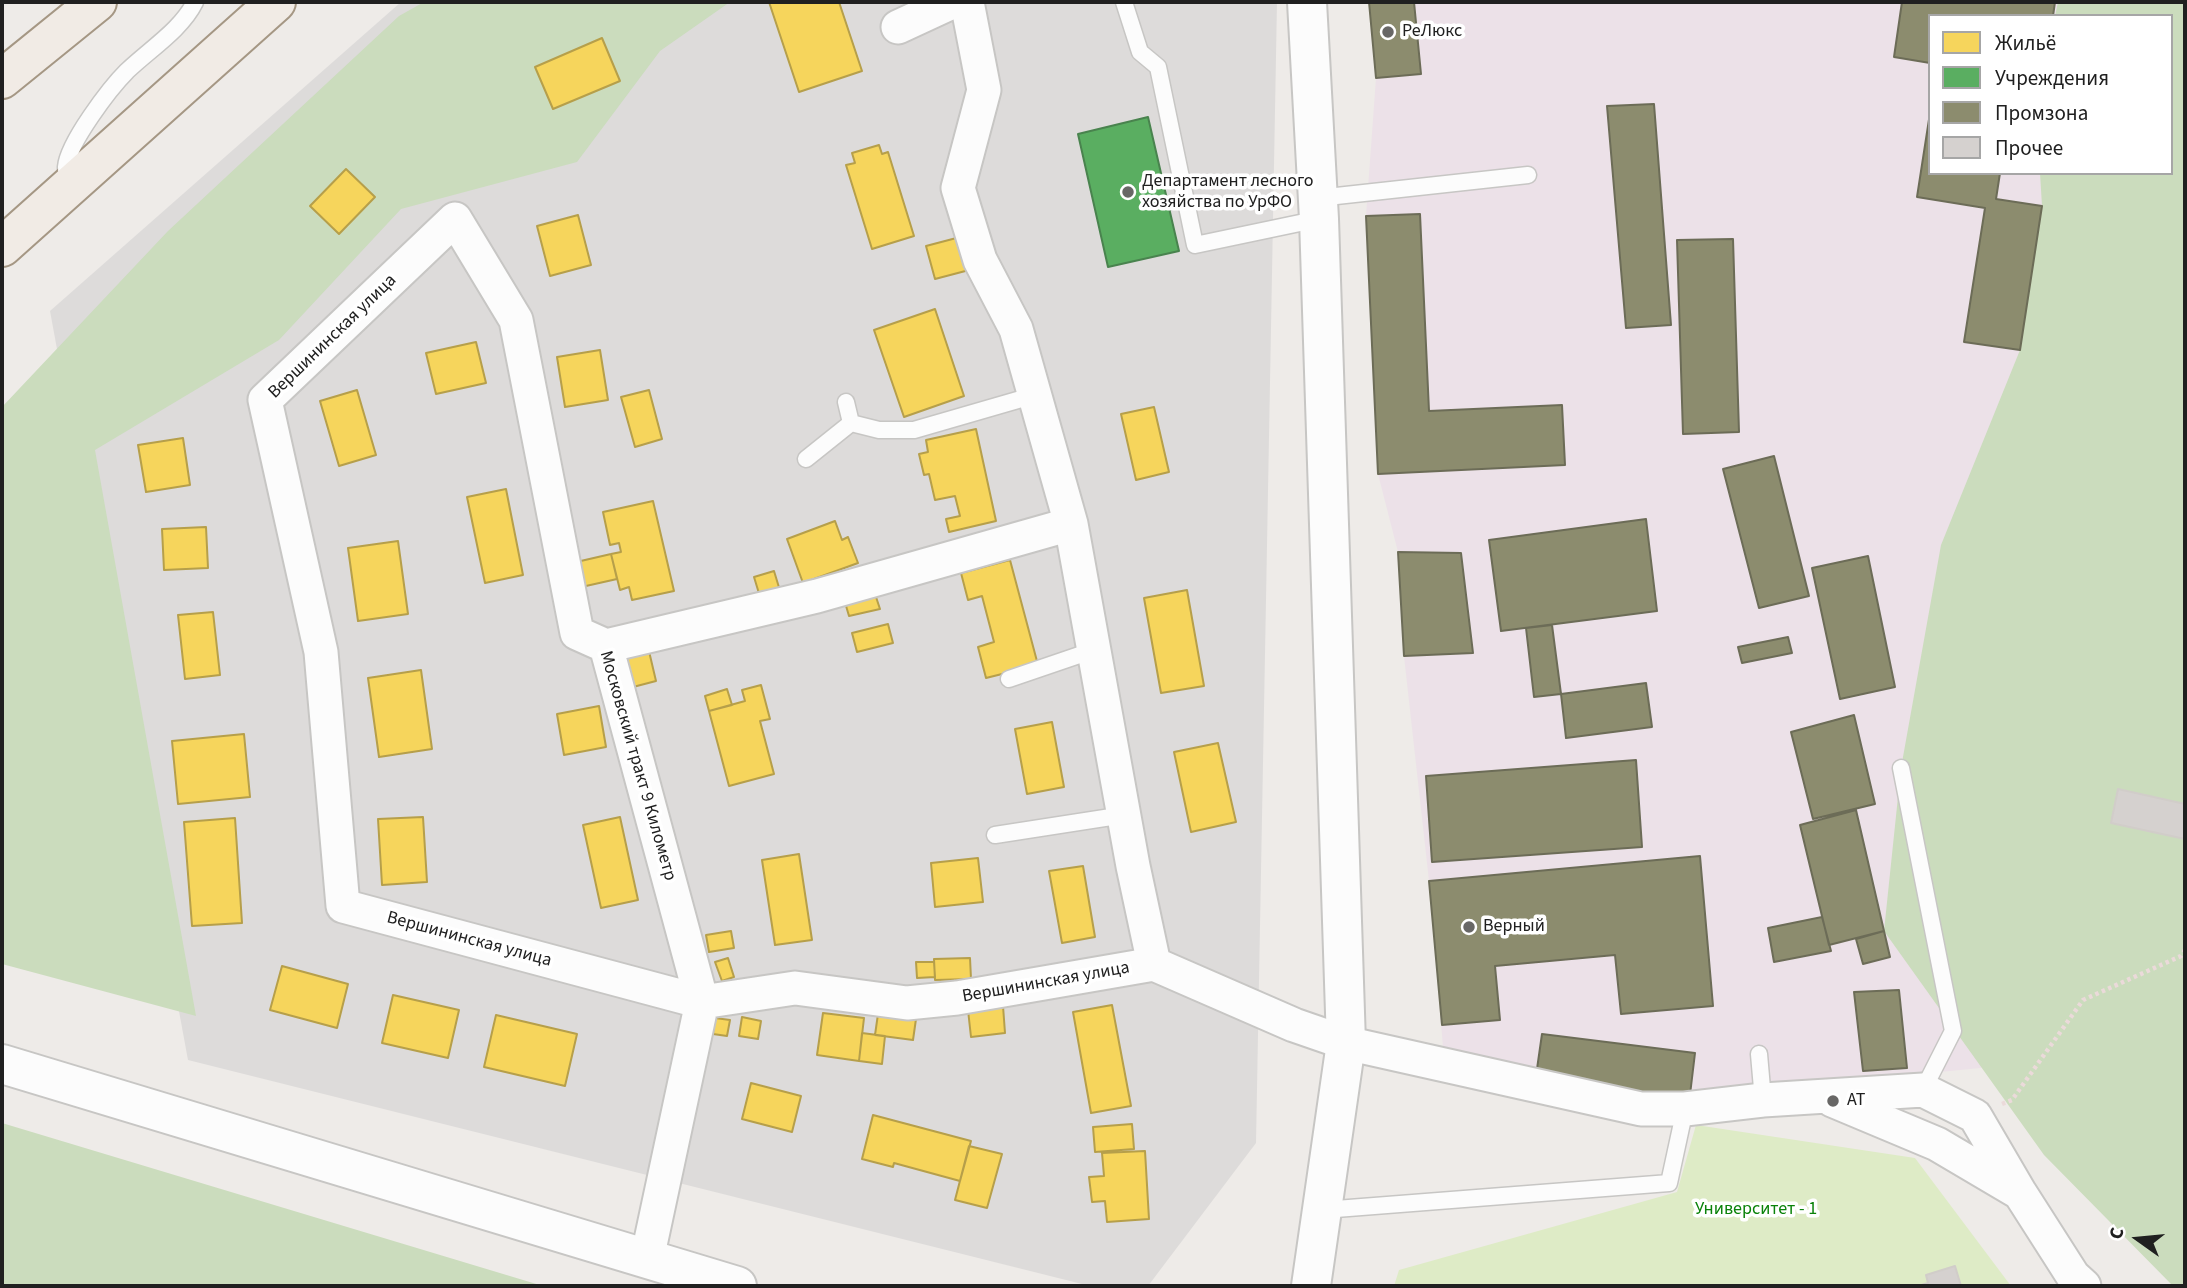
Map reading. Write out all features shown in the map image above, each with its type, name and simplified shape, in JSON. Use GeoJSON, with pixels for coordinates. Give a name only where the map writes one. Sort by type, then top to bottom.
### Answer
{"type":"FeatureCollection","features":[{"type":"Feature","properties":{"kind":"main road"},"geometry":{"type":"LineString","coordinates":[[2,79],[97,2]]}},
{"type":"Feature","properties":{"kind":"main road"},"geometry":{"type":"LineString","coordinates":[[2,247],[276,2]]}},
{"type":"Feature","properties":{"kind":"street"},"geometry":{"type":"LineString","coordinates":[[898,27],[952,2]]}},
{"type":"Feature","properties":{"kind":"street"},"geometry":{"type":"LineString","coordinates":[[967,2],[984,90],[958,188],[980,260],[1016,330],[1071,524],[1154,964]]}},
{"type":"Feature","properties":{"kind":"street"},"geometry":{"type":"LineString","coordinates":[[1307,2],[1318,208],[1346,1043],[1311,1286]]}},
{"type":"Feature","properties":{"kind":"street","name":"Вершининская улица"},"geometry":{"type":"LineString","coordinates":[[455,219],[265,400],[321,652],[343,906],[702,1002],[794,988],[907,1003],[957,998],[1154,964],[1294,1025],[1346,1043],[1641,1109],[1685,1109],[1763,1100],[1923,1090]]}},
{"type":"Feature","properties":{"kind":"street","name":"Московский тракт 9 Километр"},"geometry":{"type":"LineString","coordinates":[[455,219],[516,320],[577,633],[606,646],[702,1002],[647,1259]]}},
{"type":"Feature","properties":{"kind":"street"},"geometry":{"type":"LineString","coordinates":[[606,646],[817,596],[1071,524]]}},
{"type":"Feature","properties":{"kind":"street"},"geometry":{"type":"LineString","coordinates":[[2,1064],[737,1286]]}},
{"type":"Feature","properties":{"kind":"street"},"geometry":{"type":"LineString","coordinates":[[1923,1090],[1975,1116],[2020,1194],[2073,1276],[2084,1286]]}},
{"type":"Feature","properties":{"kind":"street"},"geometry":{"type":"LineString","coordinates":[[1826,1098],[1937,1144],[2020,1194]]}},
{"type":"Feature","properties":{"kind":"lane"},"geometry":{"type":"LineString","coordinates":[[69,189],[66,166],[84,127],[124,74],[188,17],[195,2]]}},
{"type":"Feature","properties":{"kind":"lane"},"geometry":{"type":"LineString","coordinates":[[1124,2],[1140,52],[1158,67],[1195,245],[1318,208],[1528,175]]}},
{"type":"Feature","properties":{"kind":"lane"},"geometry":{"type":"LineString","coordinates":[[851,423],[879,430],[914,430],[1035,395]]}},
{"type":"Feature","properties":{"kind":"lane"},"geometry":{"type":"LineString","coordinates":[[846,402],[851,423]]}},
{"type":"Feature","properties":{"kind":"lane"},"geometry":{"type":"LineString","coordinates":[[807,459],[851,423]]}},
{"type":"Feature","properties":{"kind":"lane"},"geometry":{"type":"LineString","coordinates":[[1009,678],[1094,650]]}},
{"type":"Feature","properties":{"kind":"lane"},"geometry":{"type":"LineString","coordinates":[[1901,768],[1954,1031],[1923,1090]]}},
{"type":"Feature","properties":{"kind":"lane"},"geometry":{"type":"LineString","coordinates":[[995,835],[1124,814]]}},
{"type":"Feature","properties":{"kind":"lane"},"geometry":{"type":"LineString","coordinates":[[1759,1054],[1763,1100]]}},
{"type":"Feature","properties":{"kind":"lane"},"geometry":{"type":"LineString","coordinates":[[1323,1210],[1669,1183],[1685,1109]]}},
{"type":"Feature","properties":{"kind":"path"},"geometry":{"type":"LineString","coordinates":[[1975,1116],[2012,1100],[2083,1000],[2180,956],[2185,950]]}},
{"type":"Feature","properties":{"kind":"shaded area"},"geometry":{"type":"Polygon","coordinates":[[[401,2],[1277,2],[1256,1143],[1148,1286],[1090,1286],[188,1060],[50,311],[401,2]]]}},
{"type":"Feature","properties":{"kind":"shaded area"},"geometry":{"type":"Polygon","coordinates":[[[1369,2],[2089,2],[2088,14],[1928,14],[1928,175],[2075,175],[2000,1066],[1643,1102],[1444,1059],[1429,881],[1404,656],[1398,552],[1378,474],[1366,216],[1376,78],[1369,2]]]}},
{"type":"Feature","properties":{"kind":"green space"},"geometry":{"type":"Polygon","coordinates":[[[424,2],[730,2],[660,51],[577,162],[401,209],[279,340],[95,450],[196,1016],[2,964],[2,407],[168,231],[399,16],[424,2]]]}},
{"type":"Feature","properties":{"kind":"green space"},"geometry":{"type":"Polygon","coordinates":[[[2058,2],[2185,2],[2185,1286],[2173,1286],[2044,1155],[1884,931],[1901,768],[1941,545],[2020,350],[2042,206],[2040,175],[2173,175],[2173,14],[2055,14],[2058,2]]]}},
{"type":"Feature","properties":{"kind":"green space"},"geometry":{"type":"Polygon","coordinates":[[[2,1123],[543,1286],[2,1286],[2,1123]]]}},
{"type":"Feature","properties":{"kind":"green space","name":"Университет - 1"},"geometry":{"type":"Polygon","coordinates":[[[1696,1125],[1915,1158],[2011,1286],[1394,1286],[1399,1270],[1677,1192],[1696,1125]]]}},
{"type":"Feature","properties":{"kind":"building: Жильё"},"geometry":{"type":"Polygon","coordinates":[[[769,2],[839,2],[862,71],[799,92],[769,2]]]}},
{"type":"Feature","properties":{"kind":"building: Жильё"},"geometry":{"type":"Polygon","coordinates":[[[602,38],[620,81],[553,109],[535,67],[602,38]]]}},
{"type":"Feature","properties":{"kind":"building: Жильё"},"geometry":{"type":"Polygon","coordinates":[[[879,145],[882,154],[888,152],[914,236],[872,249],[846,165],[855,163],[852,153],[879,145]]]}},
{"type":"Feature","properties":{"kind":"building: Жильё"},"geometry":{"type":"Polygon","coordinates":[[[346,169],[375,197],[339,234],[310,206],[346,169]]]}},
{"type":"Feature","properties":{"kind":"building: Жильё"},"geometry":{"type":"Polygon","coordinates":[[[578,215],[591,265],[550,276],[537,226],[578,215]]]}},
{"type":"Feature","properties":{"kind":"building: Жильё"},"geometry":{"type":"Polygon","coordinates":[[[964,236],[973,269],[935,279],[926,246],[964,236]]]}},
{"type":"Feature","properties":{"kind":"building: Жильё"},"geometry":{"type":"Polygon","coordinates":[[[935,309],[964,396],[904,417],[874,330],[935,309]]]}},
{"type":"Feature","properties":{"kind":"building: Жильё"},"geometry":{"type":"Polygon","coordinates":[[[476,342],[486,383],[436,394],[426,353],[476,342]]]}},
{"type":"Feature","properties":{"kind":"building: Жильё"},"geometry":{"type":"Polygon","coordinates":[[[600,350],[608,400],[565,407],[557,357],[600,350]]]}},
{"type":"Feature","properties":{"kind":"building: Жильё"},"geometry":{"type":"Polygon","coordinates":[[[357,390],[376,455],[339,466],[320,401],[357,390]]]}},
{"type":"Feature","properties":{"kind":"building: Жильё"},"geometry":{"type":"Polygon","coordinates":[[[649,390],[662,439],[635,447],[621,397],[649,390]]]}},
{"type":"Feature","properties":{"kind":"building: Жильё"},"geometry":{"type":"Polygon","coordinates":[[[1154,407],[1169,472],[1136,480],[1121,414],[1154,407]]]}},
{"type":"Feature","properties":{"kind":"building: Жильё"},"geometry":{"type":"Polygon","coordinates":[[[976,429],[996,521],[949,532],[946,519],[960,516],[955,496],[935,500],[929,474],[924,475],[919,454],[928,452],[926,440],[976,429]]]}},
{"type":"Feature","properties":{"kind":"building: Жильё"},"geometry":{"type":"Polygon","coordinates":[[[183,438],[190,485],[146,492],[138,445],[183,438]]]}},
{"type":"Feature","properties":{"kind":"building: Жильё"},"geometry":{"type":"Polygon","coordinates":[[[506,489],[523,575],[485,583],[467,497],[506,489]]]}},
{"type":"Feature","properties":{"kind":"building: Жильё"},"geometry":{"type":"Polygon","coordinates":[[[653,501],[674,591],[632,600],[629,587],[620,590],[611,554],[621,552],[619,543],[610,545],[603,512],[653,501]]]}},
{"type":"Feature","properties":{"kind":"building: Жильё"},"geometry":{"type":"Polygon","coordinates":[[[835,521],[842,540],[848,537],[858,563],[803,583],[787,539],[835,521]]]}},
{"type":"Feature","properties":{"kind":"building: Жильё"},"geometry":{"type":"Polygon","coordinates":[[[206,527],[208,568],[164,570],[162,529],[206,527]]]}},
{"type":"Feature","properties":{"kind":"building: Жильё"},"geometry":{"type":"Polygon","coordinates":[[[398,541],[408,614],[358,621],[348,548],[398,541]]]}},
{"type":"Feature","properties":{"kind":"building: Жильё"},"geometry":{"type":"Polygon","coordinates":[[[611,554],[617,579],[577,588],[572,563],[611,554]]]}},
{"type":"Feature","properties":{"kind":"building: Жильё"},"geometry":{"type":"Polygon","coordinates":[[[1010,560],[1038,665],[986,678],[978,647],[994,642],[982,596],[968,600],[961,573],[1010,560]]]}},
{"type":"Feature","properties":{"kind":"building: Жильё"},"geometry":{"type":"Polygon","coordinates":[[[774,571],[781,594],[761,600],[754,577],[774,571]]]}},
{"type":"Feature","properties":{"kind":"building: Жильё"},"geometry":{"type":"Polygon","coordinates":[[[1187,590],[1204,686],[1161,693],[1144,598],[1187,590]]]}},
{"type":"Feature","properties":{"kind":"building: Жильё"},"geometry":{"type":"Polygon","coordinates":[[[874,591],[880,609],[849,616],[844,599],[874,591]]]}},
{"type":"Feature","properties":{"kind":"building: Жильё"},"geometry":{"type":"Polygon","coordinates":[[[213,612],[220,675],[185,679],[178,615],[213,612]]]}},
{"type":"Feature","properties":{"kind":"building: Жильё"},"geometry":{"type":"Polygon","coordinates":[[[888,624],[893,643],[857,652],[852,633],[888,624]]]}},
{"type":"Feature","properties":{"kind":"building: Жильё"},"geometry":{"type":"Polygon","coordinates":[[[648,647],[656,681],[633,687],[625,653],[648,647]]]}},
{"type":"Feature","properties":{"kind":"building: Жильё"},"geometry":{"type":"Polygon","coordinates":[[[421,670],[432,749],[379,757],[368,678],[421,670]]]}},
{"type":"Feature","properties":{"kind":"building: Жильё"},"geometry":{"type":"Polygon","coordinates":[[[761,685],[770,719],[760,721],[774,774],[729,786],[709,711],[745,701],[742,690],[761,685]]]}},
{"type":"Feature","properties":{"kind":"building: Жильё"},"geometry":{"type":"Polygon","coordinates":[[[727,689],[732,705],[709,711],[705,696],[727,689]]]}},
{"type":"Feature","properties":{"kind":"building: Жильё"},"geometry":{"type":"Polygon","coordinates":[[[599,706],[606,747],[564,755],[557,714],[599,706]]]}},
{"type":"Feature","properties":{"kind":"building: Жильё"},"geometry":{"type":"Polygon","coordinates":[[[1052,722],[1064,787],[1027,794],[1015,729],[1052,722]]]}},
{"type":"Feature","properties":{"kind":"building: Жильё"},"geometry":{"type":"Polygon","coordinates":[[[244,734],[250,797],[178,804],[172,741],[244,734]]]}},
{"type":"Feature","properties":{"kind":"building: Жильё"},"geometry":{"type":"Polygon","coordinates":[[[1218,743],[1236,822],[1191,832],[1174,752],[1218,743]]]}},
{"type":"Feature","properties":{"kind":"building: Жильё"},"geometry":{"type":"Polygon","coordinates":[[[423,817],[427,882],[382,885],[378,819],[423,817]]]}},
{"type":"Feature","properties":{"kind":"building: Жильё"},"geometry":{"type":"Polygon","coordinates":[[[620,817],[638,900],[601,908],[583,825],[620,817]]]}},
{"type":"Feature","properties":{"kind":"building: Жильё"},"geometry":{"type":"Polygon","coordinates":[[[235,818],[242,923],[192,926],[184,822],[235,818]]]}},
{"type":"Feature","properties":{"kind":"building: Жильё"},"geometry":{"type":"Polygon","coordinates":[[[799,854],[812,940],[775,945],[762,860],[799,854]]]}},
{"type":"Feature","properties":{"kind":"building: Жильё"},"geometry":{"type":"Polygon","coordinates":[[[978,858],[983,902],[935,907],[931,863],[978,858]]]}},
{"type":"Feature","properties":{"kind":"building: Жильё"},"geometry":{"type":"Polygon","coordinates":[[[1083,866],[1095,937],[1062,943],[1049,871],[1083,866]]]}},
{"type":"Feature","properties":{"kind":"building: Жильё"},"geometry":{"type":"Polygon","coordinates":[[[731,931],[734,948],[709,952],[706,935],[731,931]]]}},
{"type":"Feature","properties":{"kind":"building: Жильё"},"geometry":{"type":"Polygon","coordinates":[[[728,958],[734,977],[722,981],[715,962],[728,958]]]}},
{"type":"Feature","properties":{"kind":"building: Жильё"},"geometry":{"type":"Polygon","coordinates":[[[970,958],[971,979],[935,980],[934,959],[970,958]]]}},
{"type":"Feature","properties":{"kind":"building: Жильё"},"geometry":{"type":"Polygon","coordinates":[[[916,962],[934,962],[935,977],[917,978],[916,962]]]}},
{"type":"Feature","properties":{"kind":"building: Жильё"},"geometry":{"type":"Polygon","coordinates":[[[282,966],[348,984],[337,1028],[270,1010],[282,966]]]}},
{"type":"Feature","properties":{"kind":"building: Жильё"},"geometry":{"type":"Polygon","coordinates":[[[393,995],[459,1010],[448,1058],[382,1043],[393,995]]]}},
{"type":"Feature","properties":{"kind":"building: Жильё"},"geometry":{"type":"Polygon","coordinates":[[[1112,1005],[1131,1106],[1091,1113],[1073,1012],[1112,1005]]]}},
{"type":"Feature","properties":{"kind":"building: Жильё"},"geometry":{"type":"Polygon","coordinates":[[[1003,1006],[1005,1033],[971,1037],[968,1010],[1003,1006]]]}},
{"type":"Feature","properties":{"kind":"building: Жильё"},"geometry":{"type":"Polygon","coordinates":[[[823,1013],[864,1018],[859,1061],[817,1055],[823,1013]]]}},
{"type":"Feature","properties":{"kind":"building: Жильё"},"geometry":{"type":"Polygon","coordinates":[[[878,1014],[916,1019],[913,1040],[875,1035],[878,1014]]]}},
{"type":"Feature","properties":{"kind":"building: Жильё"},"geometry":{"type":"Polygon","coordinates":[[[496,1015],[577,1034],[565,1086],[484,1067],[496,1015]]]}},
{"type":"Feature","properties":{"kind":"building: Жильё"},"geometry":{"type":"Polygon","coordinates":[[[742,1017],[761,1021],[758,1039],[739,1036],[742,1017]]]}},
{"type":"Feature","properties":{"kind":"building: Жильё"},"geometry":{"type":"Polygon","coordinates":[[[715,1018],[730,1020],[727,1036],[713,1034],[715,1018]]]}},
{"type":"Feature","properties":{"kind":"building: Жильё"},"geometry":{"type":"Polygon","coordinates":[[[862,1033],[885,1036],[882,1064],[859,1061],[862,1033]]]}},
{"type":"Feature","properties":{"kind":"building: Жильё"},"geometry":{"type":"Polygon","coordinates":[[[751,1083],[801,1096],[792,1132],[742,1119],[751,1083]]]}},
{"type":"Feature","properties":{"kind":"building: Жильё"},"geometry":{"type":"Polygon","coordinates":[[[873,1115],[971,1141],[960,1181],[894,1163],[893,1167],[862,1159],[873,1115]]]}},
{"type":"Feature","properties":{"kind":"building: Жильё"},"geometry":{"type":"Polygon","coordinates":[[[1132,1124],[1134,1149],[1095,1152],[1093,1127],[1132,1124]]]}},
{"type":"Feature","properties":{"kind":"building: Жильё"},"geometry":{"type":"Polygon","coordinates":[[[969,1146],[1002,1154],[987,1208],[955,1200],[969,1146]]]}},
{"type":"Feature","properties":{"kind":"building: Жильё"},"geometry":{"type":"Polygon","coordinates":[[[1145,1151],[1149,1219],[1107,1222],[1105,1201],[1092,1202],[1089,1177],[1104,1176],[1102,1153],[1145,1151]]]}},
{"type":"Feature","properties":{"kind":"building: Учреждения","name":"Департамент лесного хозяйства по УрФО"},"geometry":{"type":"Polygon","coordinates":[[[1148,117],[1179,251],[1108,267],[1078,134],[1148,117]]]}},
{"type":"Feature","properties":{"kind":"building: Промзона"},"geometry":{"type":"Polygon","coordinates":[[[1369,2],[1414,2],[1421,74],[1376,78],[1369,2]]]}},
{"type":"Feature","properties":{"kind":"building: Промзона"},"geometry":{"type":"Polygon","coordinates":[[[1902,2],[2055,2],[2053,14],[1928,14],[1928,63],[1894,57],[1902,2]]]}},
{"type":"Feature","properties":{"kind":"building: Промзона"},"geometry":{"type":"Polygon","coordinates":[[[1654,104],[1671,325],[1626,328],[1607,106],[1654,104]]]}},
{"type":"Feature","properties":{"kind":"building: Промзона"},"geometry":{"type":"Polygon","coordinates":[[[1928,126],[1928,175],[2000,175],[1996,199],[2042,206],[2020,350],[1964,342],[1985,208],[1917,197],[1928,126]]]}},
{"type":"Feature","properties":{"kind":"building: Промзона"},"geometry":{"type":"Polygon","coordinates":[[[1420,214],[1429,411],[1562,405],[1565,465],[1378,474],[1366,216],[1420,214]]]}},
{"type":"Feature","properties":{"kind":"building: Промзона"},"geometry":{"type":"Polygon","coordinates":[[[1733,239],[1739,432],[1683,434],[1677,240],[1733,239]]]}},
{"type":"Feature","properties":{"kind":"building: Промзона"},"geometry":{"type":"Polygon","coordinates":[[[1774,456],[1809,596],[1759,608],[1723,469],[1774,456]]]}},
{"type":"Feature","properties":{"kind":"building: Промзона"},"geometry":{"type":"Polygon","coordinates":[[[1646,519],[1657,611],[1501,631],[1489,540],[1646,519]]]}},
{"type":"Feature","properties":{"kind":"building: Промзона"},"geometry":{"type":"Polygon","coordinates":[[[1398,552],[1461,553],[1473,653],[1404,656],[1398,552]]]}},
{"type":"Feature","properties":{"kind":"building: Промзона"},"geometry":{"type":"Polygon","coordinates":[[[1868,556],[1895,687],[1840,699],[1812,568],[1868,556]]]}},
{"type":"Feature","properties":{"kind":"building: Промзона"},"geometry":{"type":"Polygon","coordinates":[[[1552,625],[1561,694],[1534,697],[1526,628],[1552,625]]]}},
{"type":"Feature","properties":{"kind":"building: Промзона"},"geometry":{"type":"Polygon","coordinates":[[[1788,637],[1792,653],[1742,663],[1738,647],[1788,637]]]}},
{"type":"Feature","properties":{"kind":"building: Промзона"},"geometry":{"type":"Polygon","coordinates":[[[1646,683],[1652,727],[1566,738],[1561,694],[1646,683]]]}},
{"type":"Feature","properties":{"kind":"building: Промзона"},"geometry":{"type":"Polygon","coordinates":[[[1854,715],[1875,804],[1813,819],[1791,732],[1854,715]]]}},
{"type":"Feature","properties":{"kind":"building: Промзона"},"geometry":{"type":"Polygon","coordinates":[[[1636,760],[1642,847],[1432,862],[1426,776],[1636,760]]]}},
{"type":"Feature","properties":{"kind":"building: Промзона"},"geometry":{"type":"Polygon","coordinates":[[[1856,810],[1884,931],[1829,945],[1800,825],[1856,810]]]}},
{"type":"Feature","properties":{"kind":"building: Промзона"},"geometry":{"type":"Polygon","coordinates":[[[1700,856],[1713,1006],[1621,1014],[1615,955],[1495,966],[1500,1020],[1442,1025],[1429,881],[1700,856]]]}},
{"type":"Feature","properties":{"kind":"building: Промзона"},"geometry":{"type":"Polygon","coordinates":[[[1822,917],[1831,951],[1774,962],[1768,928],[1822,917]]]}},
{"type":"Feature","properties":{"kind":"building: Промзона"},"geometry":{"type":"Polygon","coordinates":[[[1884,931],[1890,957],[1863,964],[1856,939],[1884,931]]]}},
{"type":"Feature","properties":{"kind":"building: Промзона"},"geometry":{"type":"Polygon","coordinates":[[[1899,990],[1907,1068],[1863,1071],[1854,992],[1899,990]]]}},
{"type":"Feature","properties":{"kind":"building: Промзона"},"geometry":{"type":"Polygon","coordinates":[[[1542,1034],[1695,1053],[1689,1103],[1535,1083],[1542,1034]]]}},
{"type":"Feature","properties":{"kind":"building: Прочее"},"geometry":{"type":"Polygon","coordinates":[[[2118,789],[2185,804],[2185,839],[2111,823],[2118,789]]]}},
{"type":"Feature","properties":{"kind":"building: Прочее"},"geometry":{"type":"Polygon","coordinates":[[[1955,1266],[1961,1286],[1918,1286],[1928,1283],[1926,1275],[1955,1266]]]}},
{"type":"Feature","properties":{"kind":"place","name":"РеЛюкс"},"geometry":{"type":"Point","coordinates":[1388,32]}},
{"type":"Feature","properties":{"kind":"place","name":"Департамент лесного хозяйства по УрФО"},"geometry":{"type":"Point","coordinates":[1128,192]}},
{"type":"Feature","properties":{"kind":"place","name":"Верный"},"geometry":{"type":"Point","coordinates":[1469,927]}},
{"type":"Feature","properties":{"kind":"place","name":"AT"},"geometry":{"type":"Point","coordinates":[1833,1101]}}]}
